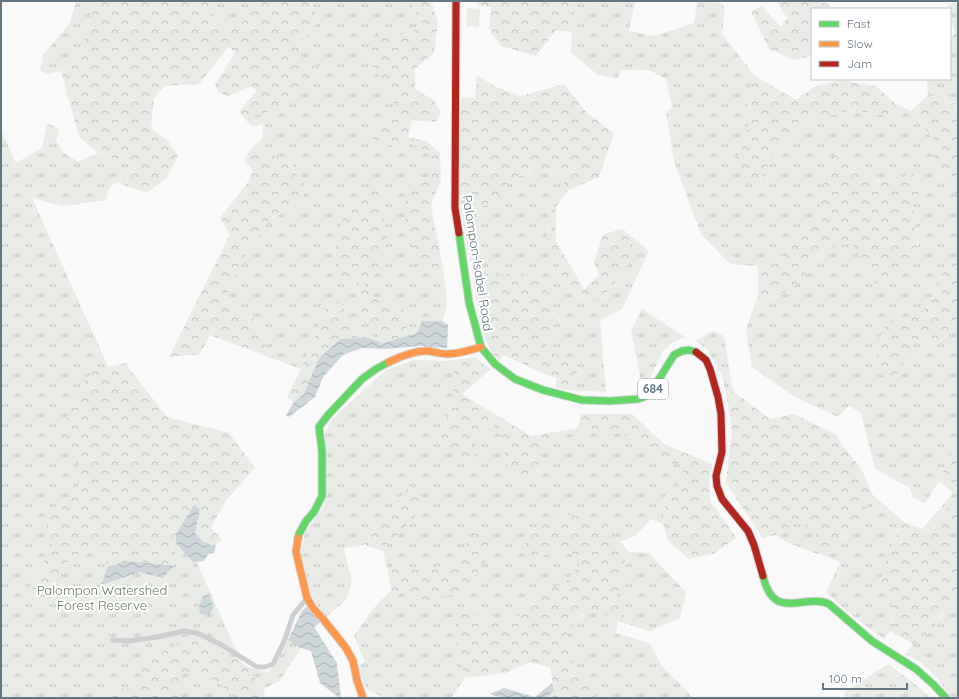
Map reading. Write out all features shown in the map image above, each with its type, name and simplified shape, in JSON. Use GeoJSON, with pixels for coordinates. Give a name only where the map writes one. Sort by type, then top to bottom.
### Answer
{"type":"FeatureCollection","features":[{"type":"Feature","properties":{"kind":"main road","name":"Palompon-Isabel Road"},"geometry":{"type":"LineString","coordinates":[[456,1],[455,208],[470,302],[480,347],[495,364],[515,379],[555,394],[582,400],[610,401],[638,399],[644,397],[652,392],[674,355],[682,351],[689,350],[698,353],[706,360],[710,368],[721,414],[722,452],[716,476],[717,486],[722,499],[748,531],[770,595],[783,603],[791,604],[814,600],[824,602],[831,606],[862,633],[910,664],[925,676],[945,697]]}},
{"type":"Feature","properties":{"kind":"main road"},"geometry":{"type":"LineString","coordinates":[[363,698],[353,661],[346,648],[324,619],[313,608],[307,598],[296,552],[299,534],[306,521],[314,512],[322,496],[322,451],[319,427],[363,378],[382,365],[398,357],[426,351],[450,354],[464,352],[480,347]]}},
{"type":"Feature","properties":{"kind":"street"},"geometry":{"type":"LineString","coordinates":[[113,640],[129,641],[158,637],[184,631],[196,633],[222,645],[256,667],[266,667],[273,664],[285,638],[293,615],[307,598]]}},
{"type":"Feature","properties":{"kind":"green space"},"geometry":{"type":"Polygon","coordinates":[[[76,1],[96,1],[78,60],[61,71],[47,74],[40,70],[44,54],[70,23],[76,1]]]}},
{"type":"Feature","properties":{"kind":"green space"},"geometry":{"type":"Polygon","coordinates":[[[96,1],[209,1],[212,22],[238,27],[264,1],[309,1],[320,19],[301,42],[298,58],[322,67],[322,74],[302,82],[276,110],[244,118],[239,112],[256,91],[252,86],[228,96],[219,93],[215,85],[235,52],[228,47],[199,84],[165,86],[154,98],[151,128],[168,141],[178,156],[166,179],[147,193],[129,187],[129,163],[98,153],[79,137],[61,71],[78,60],[96,1]]]}},
{"type":"Feature","properties":{"kind":"green space"},"geometry":{"type":"Polygon","coordinates":[[[209,1],[264,1],[238,27],[212,22],[209,1]]]}},
{"type":"Feature","properties":{"kind":"green space"},"geometry":{"type":"Polygon","coordinates":[[[309,1],[408,1],[412,4],[423,24],[409,34],[379,34],[372,67],[394,96],[392,116],[375,147],[408,143],[431,153],[435,169],[430,177],[409,185],[417,266],[444,273],[447,306],[442,321],[422,321],[417,333],[408,336],[403,307],[375,298],[363,282],[379,270],[335,244],[336,264],[331,274],[356,280],[361,311],[383,343],[366,337],[345,321],[344,305],[325,311],[301,369],[274,359],[252,316],[236,313],[225,298],[242,260],[270,219],[302,202],[306,186],[292,169],[294,162],[251,149],[262,139],[263,124],[252,127],[244,118],[276,110],[302,82],[322,74],[322,67],[298,59],[301,42],[320,19],[309,1]]]}},
{"type":"Feature","properties":{"kind":"green space"},"geometry":{"type":"Polygon","coordinates":[[[408,1],[431,1],[438,22],[434,53],[415,69],[415,89],[434,100],[441,112],[436,122],[412,120],[408,137],[426,141],[440,153],[441,180],[431,206],[444,273],[417,266],[403,210],[409,185],[430,177],[435,169],[431,153],[408,143],[375,147],[372,134],[392,116],[394,96],[372,67],[372,50],[379,34],[409,34],[423,24],[408,1]]]}},
{"type":"Feature","properties":{"kind":"green space"},"geometry":{"type":"Polygon","coordinates":[[[477,1],[575,1],[572,32],[556,30],[536,56],[501,46],[489,29],[491,7],[477,5],[477,1]]]}},
{"type":"Feature","properties":{"kind":"green space"},"geometry":{"type":"Polygon","coordinates":[[[575,1],[635,1],[629,31],[654,36],[694,23],[697,1],[716,1],[725,7],[722,34],[755,76],[747,98],[750,121],[735,163],[757,185],[781,143],[812,120],[852,110],[887,116],[896,104],[911,111],[933,138],[934,169],[958,195],[958,255],[937,281],[931,305],[904,324],[916,341],[936,344],[958,327],[958,443],[956,444],[939,481],[925,503],[913,498],[910,488],[875,469],[861,413],[849,406],[838,417],[795,397],[752,367],[746,329],[758,295],[770,300],[793,287],[826,248],[852,243],[875,282],[918,246],[912,206],[910,172],[895,182],[872,180],[829,161],[818,216],[777,264],[758,266],[730,264],[701,234],[674,162],[666,113],[672,107],[666,79],[649,70],[622,70],[617,79],[598,75],[571,53],[575,1]]]}},
{"type":"Feature","properties":{"kind":"green space"},"geometry":{"type":"Polygon","coordinates":[[[776,1],[808,1],[826,3],[832,8],[811,8],[811,56],[794,60],[769,49],[751,11],[762,6],[781,27],[787,18],[776,1]]]}},
{"type":"Feature","properties":{"kind":"green space"},"geometry":{"type":"Polygon","coordinates":[[[958,2],[958,105],[928,95],[927,80],[951,80],[951,38],[955,33],[951,19],[951,8],[948,8],[947,5],[958,2]]]}},
{"type":"Feature","properties":{"kind":"green space"},"geometry":{"type":"Polygon","coordinates":[[[467,8],[480,9],[479,27],[466,26],[467,8]]]}},
{"type":"Feature","properties":{"kind":"green space"},"geometry":{"type":"Polygon","coordinates":[[[477,75],[494,86],[521,96],[564,84],[587,113],[614,133],[599,177],[569,190],[555,172],[517,176],[490,205],[461,209],[458,182],[461,97],[475,98],[477,75]]]}},
{"type":"Feature","properties":{"kind":"green space"},"geometry":{"type":"Polygon","coordinates":[[[755,76],[796,100],[814,87],[839,80],[876,86],[896,104],[887,116],[852,110],[812,120],[781,143],[757,185],[742,179],[735,163],[750,121],[747,98],[755,76]]]}},
{"type":"Feature","properties":{"kind":"green space"},"geometry":{"type":"Polygon","coordinates":[[[928,95],[958,105],[958,195],[934,169],[933,138],[911,111],[928,95]]]}},
{"type":"Feature","properties":{"kind":"green space","name":"Palompon Watershed Forest Reserve"},"geometry":{"type":"Polygon","coordinates":[[[47,123],[59,129],[56,140],[63,152],[78,162],[98,153],[129,163],[129,187],[117,182],[109,188],[106,200],[63,206],[32,198],[258,698],[1,698],[1,130],[16,163],[42,148],[47,123]]]}},
{"type":"Feature","properties":{"kind":"green space"},"geometry":{"type":"Polygon","coordinates":[[[251,149],[294,162],[292,169],[306,186],[302,202],[270,219],[242,260],[225,298],[236,313],[252,316],[274,359],[210,335],[200,354],[169,357],[230,234],[220,218],[249,181],[252,169],[244,160],[251,149]]]}},
{"type":"Feature","properties":{"kind":"green space"},"geometry":{"type":"Polygon","coordinates":[[[839,149],[872,180],[895,182],[910,172],[922,186],[912,206],[918,246],[899,279],[875,283],[852,243],[826,248],[793,287],[770,300],[758,295],[758,266],[777,264],[818,216],[829,161],[839,149]]]}},
{"type":"Feature","properties":{"kind":"green space"},"geometry":{"type":"Polygon","coordinates":[[[555,172],[569,190],[556,207],[548,212],[547,249],[578,301],[601,300],[629,264],[631,236],[649,251],[622,309],[600,320],[606,392],[568,390],[580,368],[546,349],[553,318],[517,271],[497,276],[472,271],[461,209],[490,205],[517,176],[555,172]]]}},
{"type":"Feature","properties":{"kind":"green space"},"geometry":{"type":"Polygon","coordinates":[[[370,185],[379,188],[387,239],[379,270],[363,282],[375,298],[403,307],[408,336],[383,343],[361,311],[356,280],[331,274],[336,264],[335,244],[346,209],[370,185]]]}},
{"type":"Feature","properties":{"kind":"green space"},"geometry":{"type":"Polygon","coordinates":[[[556,207],[556,241],[584,289],[599,275],[594,262],[603,234],[623,229],[631,236],[629,264],[601,300],[578,301],[547,249],[548,212],[556,207]]]}},
{"type":"Feature","properties":{"kind":"green space"},"geometry":{"type":"Polygon","coordinates":[[[958,255],[958,327],[936,344],[916,341],[894,380],[879,374],[876,343],[890,318],[904,324],[931,305],[937,281],[958,255]]]}},
{"type":"Feature","properties":{"kind":"green space"},"geometry":{"type":"Polygon","coordinates":[[[472,271],[497,276],[517,271],[546,284],[553,318],[546,349],[580,368],[568,390],[555,387],[557,378],[542,373],[504,355],[499,361],[492,353],[487,343],[480,319],[472,271]]]}},
{"type":"Feature","properties":{"kind":"green space"},"geometry":{"type":"Polygon","coordinates":[[[338,301],[344,305],[345,321],[366,337],[340,339],[319,358],[304,394],[294,402],[287,397],[301,369],[325,310],[338,301]]]}},
{"type":"Feature","properties":{"kind":"green space"},"geometry":{"type":"Polygon","coordinates":[[[642,309],[685,337],[672,343],[663,351],[651,376],[642,386],[631,331],[642,309]]]}},
{"type":"Feature","properties":{"kind":"green space"},"geometry":{"type":"Polygon","coordinates":[[[713,331],[724,336],[733,391],[726,393],[722,376],[707,349],[695,341],[713,331]]]}},
{"type":"Feature","properties":{"kind":"green space"},"geometry":{"type":"Polygon","coordinates":[[[474,357],[491,369],[462,394],[531,436],[578,428],[581,414],[632,414],[664,444],[712,464],[709,483],[711,502],[737,538],[713,554],[689,559],[668,541],[663,524],[666,492],[684,482],[683,466],[666,462],[648,441],[612,432],[559,434],[543,443],[539,476],[523,481],[508,472],[501,433],[493,425],[478,429],[474,458],[460,459],[439,444],[453,398],[454,373],[447,361],[474,357]]]}},
{"type":"Feature","properties":{"kind":"green space"},"geometry":{"type":"Polygon","coordinates":[[[414,360],[447,361],[454,373],[453,398],[439,444],[478,429],[494,425],[501,433],[508,472],[539,476],[543,443],[559,434],[612,432],[648,441],[666,462],[683,465],[684,482],[666,492],[663,524],[651,519],[635,536],[619,542],[602,522],[562,549],[584,560],[566,582],[526,600],[517,620],[500,624],[457,650],[465,678],[451,698],[387,698],[382,697],[366,688],[358,666],[365,662],[354,636],[373,609],[391,590],[430,602],[475,532],[450,565],[413,570],[387,567],[383,551],[420,511],[410,487],[389,510],[364,545],[344,548],[352,582],[346,600],[326,617],[312,598],[301,554],[305,533],[325,505],[325,433],[332,419],[386,370],[414,360]]]}},
{"type":"Feature","properties":{"kind":"green space"},"geometry":{"type":"Polygon","coordinates":[[[126,363],[167,417],[229,433],[255,468],[227,499],[211,527],[222,540],[216,545],[206,544],[195,533],[200,509],[176,534],[174,566],[127,561],[108,567],[104,552],[94,547],[65,563],[45,596],[29,587],[52,549],[46,531],[48,511],[78,490],[77,457],[61,441],[72,400],[93,370],[126,363]]]}},
{"type":"Feature","properties":{"kind":"green space"},"geometry":{"type":"Polygon","coordinates":[[[733,391],[770,419],[794,414],[837,435],[841,444],[860,467],[873,495],[854,530],[834,541],[828,557],[812,552],[816,533],[799,520],[776,535],[763,538],[726,483],[732,429],[726,393],[733,391]]]}},
{"type":"Feature","properties":{"kind":"green space"},"geometry":{"type":"Polygon","coordinates":[[[958,443],[958,488],[953,493],[939,481],[956,444],[958,443]]]}},
{"type":"Feature","properties":{"kind":"green space"},"geometry":{"type":"Polygon","coordinates":[[[410,486],[418,494],[420,511],[383,551],[364,545],[389,510],[410,486]]]}},
{"type":"Feature","properties":{"kind":"green space"},"geometry":{"type":"Polygon","coordinates":[[[958,488],[958,511],[948,507],[931,532],[923,528],[958,488]]]}},
{"type":"Feature","properties":{"kind":"green space"},"geometry":{"type":"Polygon","coordinates":[[[873,495],[904,522],[889,551],[894,595],[890,631],[884,639],[851,615],[826,592],[840,562],[828,557],[834,541],[854,530],[873,495]]]}},
{"type":"Feature","properties":{"kind":"green space"},"geometry":{"type":"Polygon","coordinates":[[[948,507],[958,511],[958,519],[948,533],[958,551],[958,598],[953,597],[932,629],[913,644],[890,631],[894,595],[879,585],[889,551],[904,522],[931,532],[948,507]]]}},
{"type":"Feature","properties":{"kind":"green space"},"geometry":{"type":"Polygon","coordinates":[[[566,514],[602,522],[629,552],[623,565],[616,599],[630,625],[597,611],[580,615],[567,634],[575,668],[592,685],[596,698],[547,698],[554,689],[550,667],[530,662],[506,673],[465,678],[457,650],[455,619],[463,610],[500,624],[517,620],[526,600],[566,582],[584,559],[562,549],[531,560],[522,551],[533,529],[566,514]]]}},
{"type":"Feature","properties":{"kind":"green space"},"geometry":{"type":"Polygon","coordinates":[[[799,519],[816,533],[812,552],[786,542],[776,535],[799,519]]]}},
{"type":"Feature","properties":{"kind":"green space"},"geometry":{"type":"Polygon","coordinates":[[[958,519],[958,551],[957,551],[948,533],[958,519]]]}},
{"type":"Feature","properties":{"kind":"green space"},"geometry":{"type":"Polygon","coordinates":[[[475,532],[491,538],[489,555],[466,590],[430,602],[391,590],[387,567],[413,570],[450,565],[475,532]]]}},
{"type":"Feature","properties":{"kind":"green space"},"geometry":{"type":"Polygon","coordinates":[[[629,552],[649,553],[686,592],[680,618],[649,631],[630,625],[616,599],[623,565],[629,552]]]}},
{"type":"Feature","properties":{"kind":"green space"},"geometry":{"type":"Polygon","coordinates":[[[953,597],[958,598],[958,698],[952,698],[937,678],[921,662],[905,654],[913,644],[932,629],[953,597]]]}},
{"type":"Feature","properties":{"kind":"green space"},"geometry":{"type":"Polygon","coordinates":[[[597,611],[618,621],[616,633],[649,643],[662,666],[692,698],[596,698],[592,685],[575,668],[567,634],[580,615],[597,611]]]}},
{"type":"Feature","properties":{"kind":"green space"},"geometry":{"type":"Polygon","coordinates":[[[202,640],[248,667],[263,689],[266,698],[237,698],[217,681],[183,673],[177,685],[180,698],[98,698],[104,690],[138,688],[143,664],[179,642],[202,640]]]}},
{"type":"Feature","properties":{"kind":"green space"},"geometry":{"type":"Polygon","coordinates":[[[288,640],[301,648],[280,681],[263,689],[248,667],[268,673],[288,640]]]}},
{"type":"Feature","properties":{"kind":"green space"},"geometry":{"type":"Polygon","coordinates":[[[888,664],[920,688],[930,698],[843,698],[845,692],[888,664]]]}},
{"type":"Feature","properties":{"kind":"water"},"geometry":{"type":"Polygon","coordinates":[[[422,321],[442,321],[448,325],[447,348],[419,346],[386,349],[362,348],[343,355],[323,377],[315,397],[289,417],[286,415],[294,402],[304,394],[319,358],[340,339],[366,337],[383,343],[417,333],[422,321]]]}},
{"type":"Feature","properties":{"kind":"water"},"geometry":{"type":"Polygon","coordinates":[[[194,505],[200,509],[195,533],[206,544],[216,545],[214,553],[208,554],[204,561],[193,562],[176,543],[176,534],[194,505]]]}},
{"type":"Feature","properties":{"kind":"water"},"geometry":{"type":"Polygon","coordinates":[[[127,561],[174,566],[163,578],[140,572],[101,585],[108,567],[127,561]]]}},
{"type":"Feature","properties":{"kind":"water"},"geometry":{"type":"Polygon","coordinates":[[[209,595],[214,606],[209,615],[200,614],[199,607],[203,596],[209,595]]]}},
{"type":"Feature","properties":{"kind":"water"},"geometry":{"type":"Polygon","coordinates":[[[307,606],[321,622],[314,627],[337,663],[341,698],[320,683],[311,651],[301,648],[288,640],[302,611],[307,606]]]}},
{"type":"Feature","properties":{"kind":"water"},"geometry":{"type":"Polygon","coordinates":[[[552,683],[554,690],[547,698],[503,698],[489,694],[504,688],[535,697],[552,683]]]}},
{"type":"Feature","properties":{"kind":"traffic: fast"},"geometry":{"type":"LineString","coordinates":[[459,233],[469,302],[481,347],[495,364],[515,379],[543,390],[582,400],[610,401],[638,399],[651,392],[674,355],[682,351],[689,350],[696,352]]}},
{"type":"Feature","properties":{"kind":"traffic: fast"},"geometry":{"type":"LineString","coordinates":[[298,538],[306,521],[314,512],[322,496],[322,451],[319,427],[328,415],[362,379],[389,362]]}},
{"type":"Feature","properties":{"kind":"traffic: fast"},"geometry":{"type":"LineString","coordinates":[[763,576],[772,597],[779,601],[786,603],[812,601],[829,604],[872,641],[916,669],[946,698]]}},
{"type":"Feature","properties":{"kind":"traffic: slow"},"geometry":{"type":"LineString","coordinates":[[389,362],[418,351],[451,354],[481,347]]}},
{"type":"Feature","properties":{"kind":"traffic: slow"},"geometry":{"type":"LineString","coordinates":[[298,538],[296,552],[307,598],[313,608],[346,648],[353,661],[363,698]]}},
{"type":"Feature","properties":{"kind":"traffic: jam"},"geometry":{"type":"LineString","coordinates":[[456,1],[455,208],[459,233]]}},
{"type":"Feature","properties":{"kind":"traffic: jam"},"geometry":{"type":"LineString","coordinates":[[696,352],[706,360],[710,369],[721,414],[722,452],[716,476],[717,486],[722,499],[748,531],[754,545],[763,576]]}}]}
